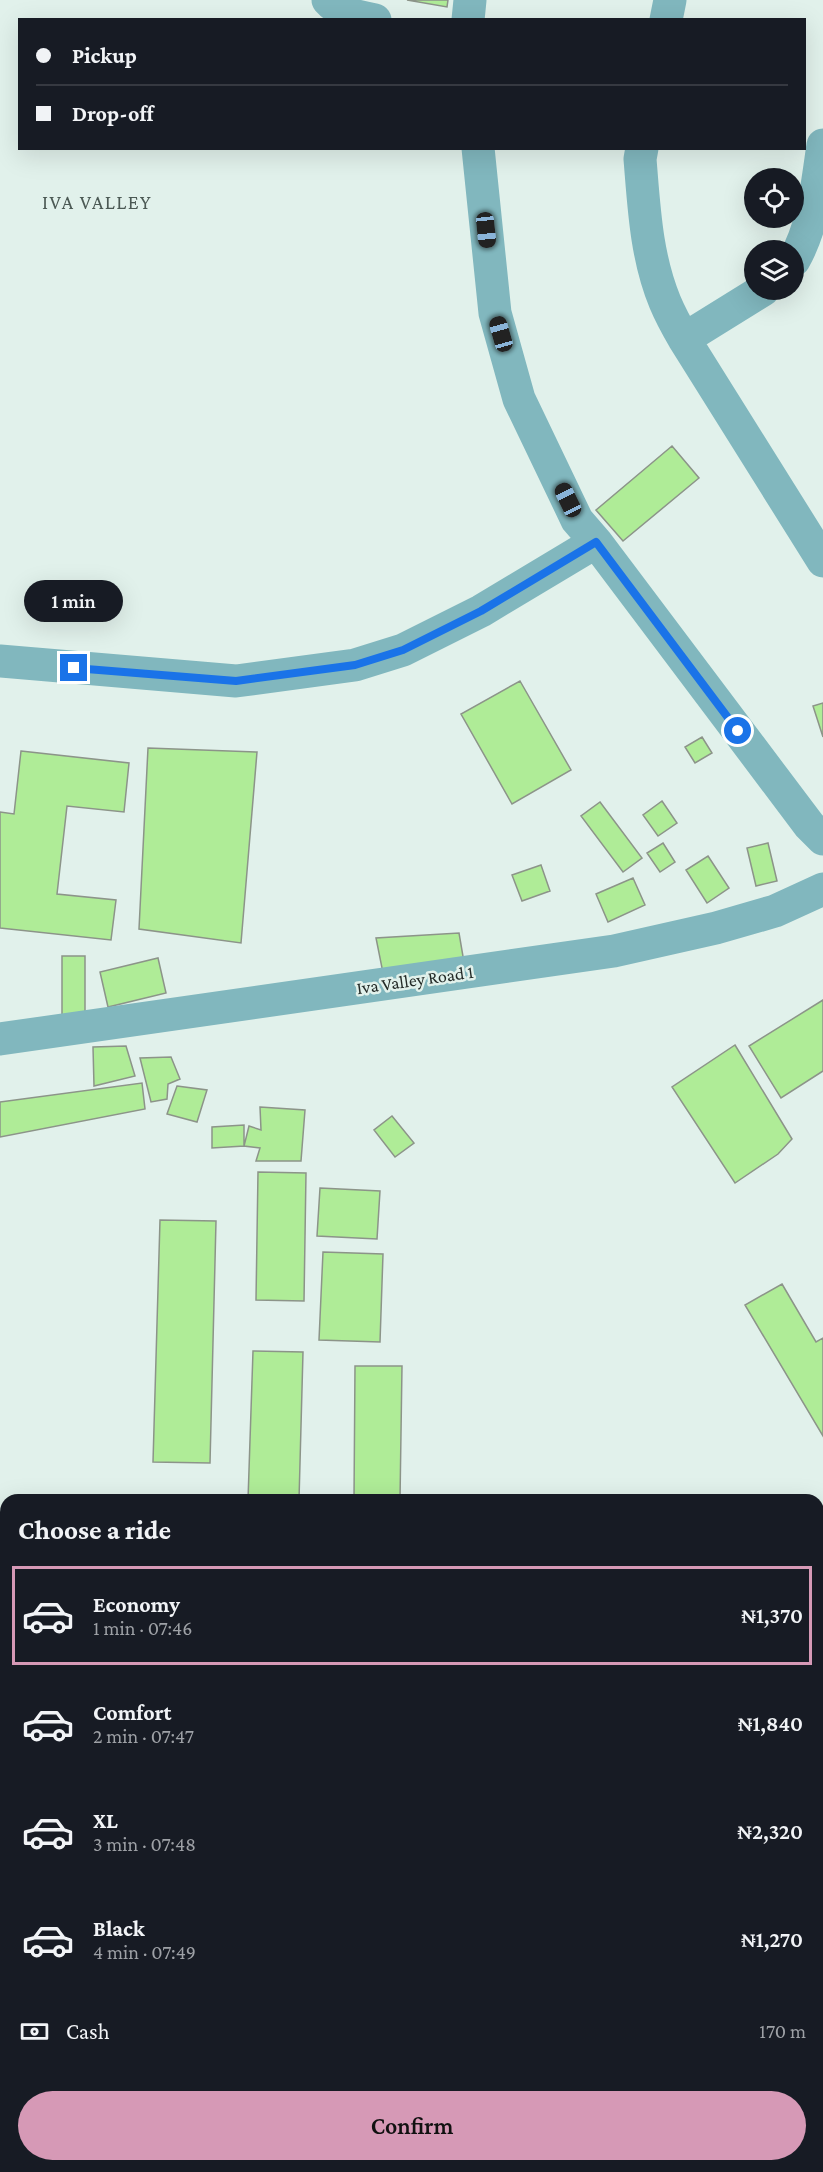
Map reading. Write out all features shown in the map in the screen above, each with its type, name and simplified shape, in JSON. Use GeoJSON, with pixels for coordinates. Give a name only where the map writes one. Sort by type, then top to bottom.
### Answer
{"type":"FeatureCollection","features":[{"type":"Feature","properties":{"kind":"street"},"geometry":{"type":"LineString","coordinates":[[328,0],[332,5],[366,18]]}},
{"type":"Feature","properties":{"kind":"street"},"geometry":{"type":"LineString","coordinates":[[468,18],[470,0]]}},
{"type":"Feature","properties":{"kind":"street"},"geometry":{"type":"LineString","coordinates":[[666,18],[670,0]]}},
{"type":"Feature","properties":{"kind":"street"},"geometry":{"type":"LineString","coordinates":[[804,241],[816,191],[823,145]]}},
{"type":"Feature","properties":{"kind":"street"},"geometry":{"type":"LineString","coordinates":[[478,150],[495,313],[519,399],[577,520],[596,542],[809,825],[823,839]]}},
{"type":"Feature","properties":{"kind":"street"},"geometry":{"type":"LineString","coordinates":[[642,150],[640,159],[643,201],[652,261],[665,302],[684,339],[823,561]]}},
{"type":"Feature","properties":{"kind":"street"},"geometry":{"type":"LineString","coordinates":[[684,339],[747,300]]}},
{"type":"Feature","properties":{"kind":"street"},"geometry":{"type":"LineString","coordinates":[[0,662],[236,681],[355,665],[403,650],[471,616],[596,542]]}},
{"type":"Feature","properties":{"kind":"street","name":"Iva Valley Road 1"},"geometry":{"type":"LineString","coordinates":[[0,1039],[614,951],[716,928],[775,911],[823,889]]}},
{"type":"Feature","properties":{"kind":"building"},"geometry":{"type":"Polygon","coordinates":[[[407,0],[448,0],[447,7],[407,0]]]}},
{"type":"Feature","properties":{"kind":"building"},"geometry":{"type":"Polygon","coordinates":[[[672,446],[699,478],[623,541],[596,510],[672,446]]]}},
{"type":"Feature","properties":{"kind":"building"},"geometry":{"type":"Polygon","coordinates":[[[520,681],[571,770],[512,804],[461,714],[520,681]]]}},
{"type":"Feature","properties":{"kind":"building"},"geometry":{"type":"Polygon","coordinates":[[[823,703],[823,737],[813,706],[823,703]]]}},
{"type":"Feature","properties":{"kind":"building"},"geometry":{"type":"Polygon","coordinates":[[[702,737],[712,753],[695,763],[685,747],[702,737]]]}},
{"type":"Feature","properties":{"kind":"building"},"geometry":{"type":"Polygon","coordinates":[[[148,748],[257,752],[241,943],[139,929],[148,748]]]}},
{"type":"Feature","properties":{"kind":"building"},"geometry":{"type":"Polygon","coordinates":[[[21,751],[129,763],[124,812],[67,806],[57,894],[116,900],[111,940],[0,928],[0,812],[14,814],[21,751]]]}},
{"type":"Feature","properties":{"kind":"building"},"geometry":{"type":"Polygon","coordinates":[[[662,801],[677,823],[658,836],[643,815],[662,801]]]}},
{"type":"Feature","properties":{"kind":"building"},"geometry":{"type":"Polygon","coordinates":[[[600,802],[642,858],[623,872],[581,816],[600,802]]]}},
{"type":"Feature","properties":{"kind":"building"},"geometry":{"type":"Polygon","coordinates":[[[663,843],[675,862],[660,872],[647,853],[663,843]]]}},
{"type":"Feature","properties":{"kind":"building"},"geometry":{"type":"Polygon","coordinates":[[[768,843],[777,881],[756,886],[747,848],[768,843]]]}},
{"type":"Feature","properties":{"kind":"building"},"geometry":{"type":"Polygon","coordinates":[[[708,856],[729,888],[707,903],[686,870],[708,856]]]}},
{"type":"Feature","properties":{"kind":"building"},"geometry":{"type":"Polygon","coordinates":[[[541,865],[550,891],[522,901],[512,875],[541,865]]]}},
{"type":"Feature","properties":{"kind":"building"},"geometry":{"type":"Polygon","coordinates":[[[633,878],[645,905],[608,922],[596,894],[633,878]]]}},
{"type":"Feature","properties":{"kind":"building"},"geometry":{"type":"Polygon","coordinates":[[[459,933],[465,968],[384,978],[376,938],[459,933]]]}},
{"type":"Feature","properties":{"kind":"building"},"geometry":{"type":"Polygon","coordinates":[[[62,956],[85,956],[85,1020],[62,1020],[62,956]]]}},
{"type":"Feature","properties":{"kind":"building"},"geometry":{"type":"Polygon","coordinates":[[[158,958],[166,993],[108,1007],[100,972],[158,958]]]}},
{"type":"Feature","properties":{"kind":"building"},"geometry":{"type":"Polygon","coordinates":[[[823,1000],[823,1071],[781,1098],[749,1046],[823,1000]]]}},
{"type":"Feature","properties":{"kind":"building"},"geometry":{"type":"Polygon","coordinates":[[[735,1045],[792,1139],[778,1154],[735,1183],[672,1087],[735,1045]]]}},
{"type":"Feature","properties":{"kind":"building"},"geometry":{"type":"Polygon","coordinates":[[[126,1046],[135,1076],[94,1086],[93,1047],[126,1046]]]}},
{"type":"Feature","properties":{"kind":"building"},"geometry":{"type":"Polygon","coordinates":[[[171,1057],[180,1079],[168,1084],[167,1099],[151,1102],[140,1058],[171,1057]]]}},
{"type":"Feature","properties":{"kind":"building"},"geometry":{"type":"Polygon","coordinates":[[[142,1083],[145,1109],[0,1137],[0,1102],[142,1083]]]}},
{"type":"Feature","properties":{"kind":"building"},"geometry":{"type":"Polygon","coordinates":[[[177,1086],[207,1090],[197,1122],[167,1114],[177,1086]]]}},
{"type":"Feature","properties":{"kind":"building"},"geometry":{"type":"Polygon","coordinates":[[[260,1107],[305,1110],[301,1161],[256,1161],[260,1148],[244,1146],[249,1126],[261,1130],[260,1107]]]}},
{"type":"Feature","properties":{"kind":"building"},"geometry":{"type":"Polygon","coordinates":[[[392,1116],[414,1143],[395,1157],[374,1130],[392,1116]]]}},
{"type":"Feature","properties":{"kind":"building"},"geometry":{"type":"Polygon","coordinates":[[[244,1125],[244,1146],[212,1148],[212,1127],[244,1125]]]}},
{"type":"Feature","properties":{"kind":"building"},"geometry":{"type":"Polygon","coordinates":[[[258,1172],[306,1173],[304,1301],[256,1300],[258,1172]]]}},
{"type":"Feature","properties":{"kind":"building"},"geometry":{"type":"Polygon","coordinates":[[[320,1188],[380,1191],[377,1239],[317,1236],[320,1188]]]}},
{"type":"Feature","properties":{"kind":"building"},"geometry":{"type":"Polygon","coordinates":[[[160,1220],[216,1221],[210,1463],[153,1462],[160,1220]]]}},
{"type":"Feature","properties":{"kind":"building"},"geometry":{"type":"Polygon","coordinates":[[[323,1252],[383,1254],[380,1342],[319,1340],[323,1252]]]}},
{"type":"Feature","properties":{"kind":"building"},"geometry":{"type":"Polygon","coordinates":[[[782,1284],[816,1342],[823,1338],[823,1436],[745,1305],[782,1284]]]}},
{"type":"Feature","properties":{"kind":"building"},"geometry":{"type":"Polygon","coordinates":[[[253,1351],[303,1352],[299,1494],[248,1494],[253,1351]]]}},
{"type":"Feature","properties":{"kind":"building"},"geometry":{"type":"Polygon","coordinates":[[[355,1366],[402,1366],[400,1494],[354,1494],[355,1366]]]}},
{"type":"Feature","properties":{"kind":"district","name":"IVA VALLEY"},"geometry":{"type":"Point","coordinates":[97,202]}},
{"type":"Feature","properties":{"kind":"route"},"geometry":{"type":"LineString","coordinates":[[74,668],[236,681],[355,665],[403,650],[481,611],[596,542],[738,731]]}}]}
